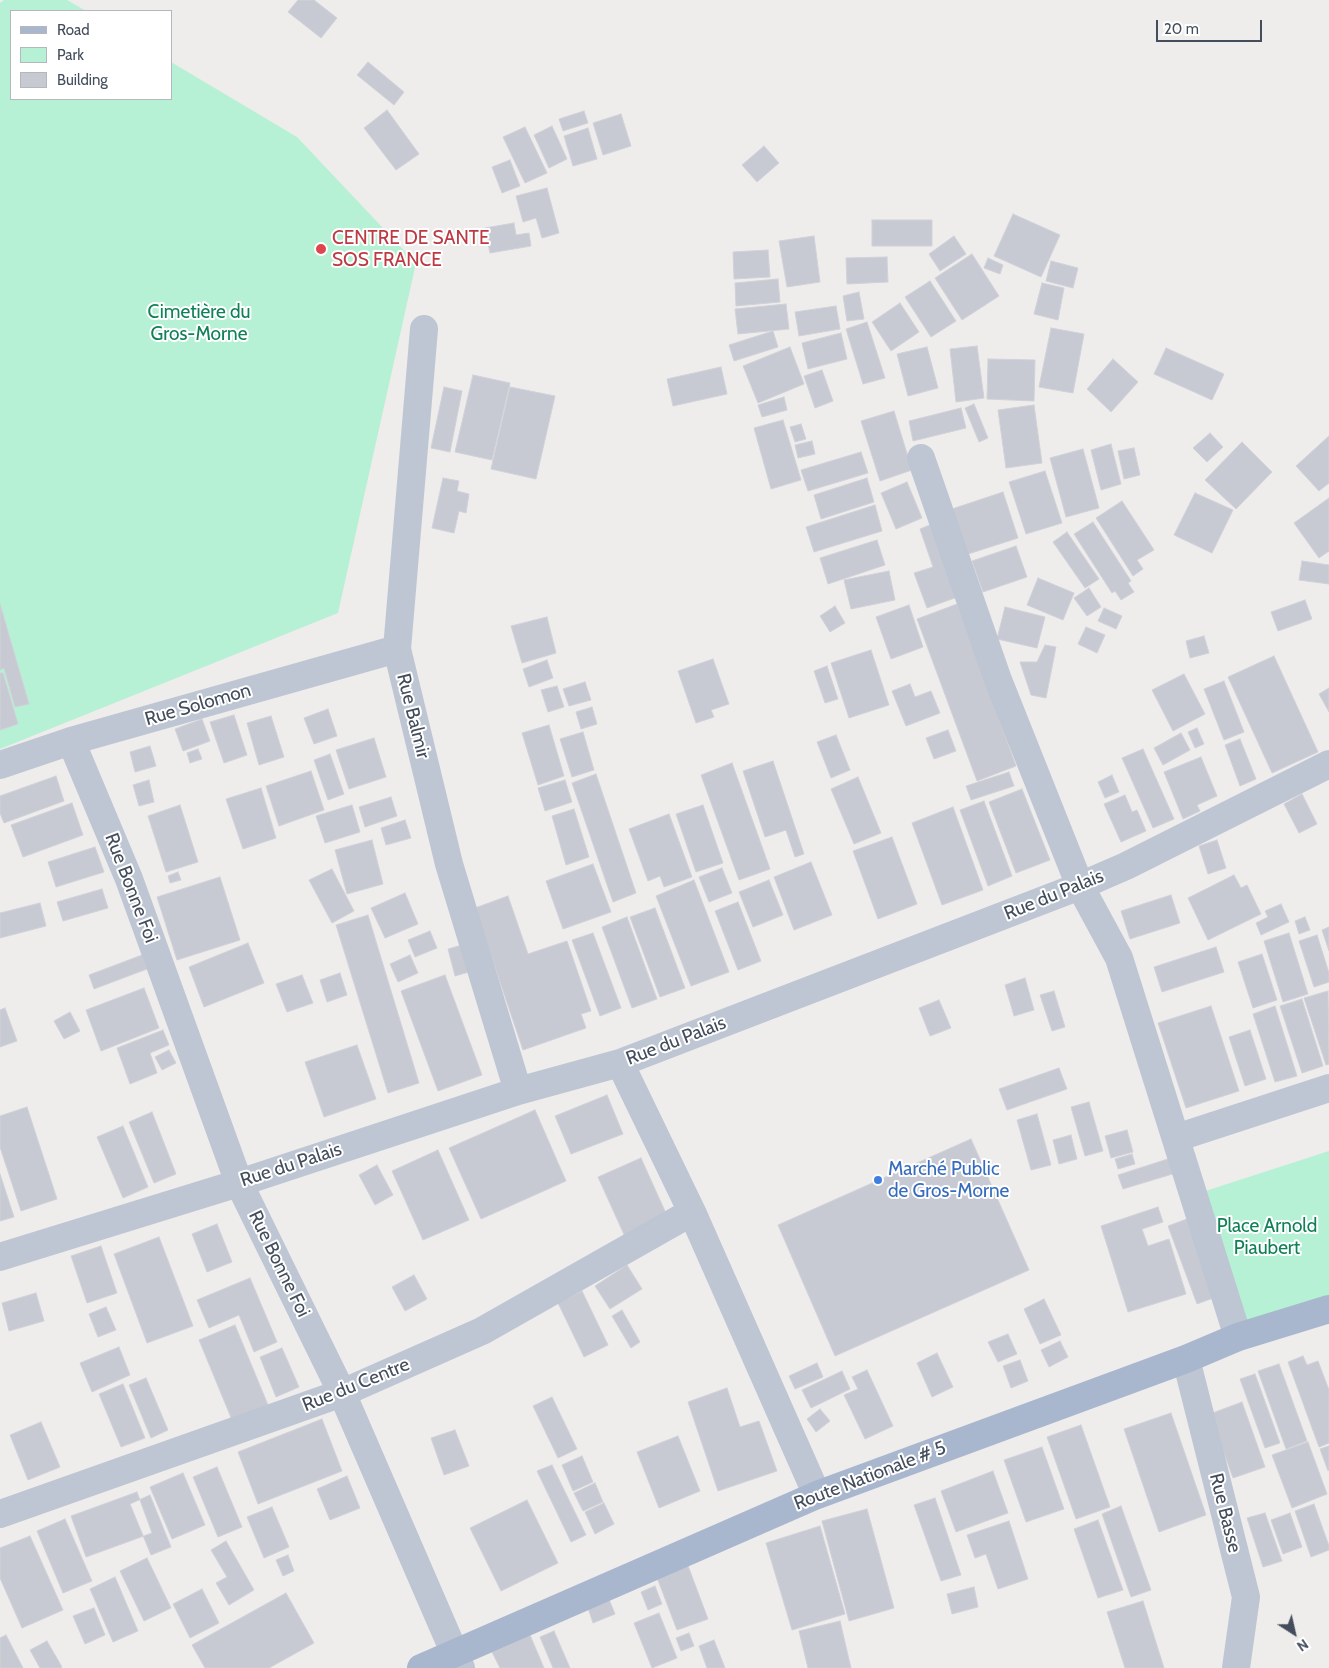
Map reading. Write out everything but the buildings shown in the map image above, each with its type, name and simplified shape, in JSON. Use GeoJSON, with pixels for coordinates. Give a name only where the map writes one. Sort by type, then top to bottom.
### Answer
{"type":"FeatureCollection","features":[{"type":"Feature","properties":{"kind":"main road","name":"Route Nationale # 5"},"geometry":{"type":"LineString","coordinates":[[421,1668],[458,1660],[817,1495],[1186,1359],[1238,1337],[1329,1309]]}},
{"type":"Feature","properties":{"kind":"street","name":"Rue Balmir"},"geometry":{"type":"LineString","coordinates":[[424,329],[397,649],[449,864],[518,1091]]}},
{"type":"Feature","properties":{"kind":"street"},"geometry":{"type":"LineString","coordinates":[[921,458],[998,680],[1080,886],[1119,958],[1238,1337]]}},
{"type":"Feature","properties":{"kind":"street","name":"Rue Solomon"},"geometry":{"type":"LineString","coordinates":[[0,765],[71,741],[397,649]]}},
{"type":"Feature","properties":{"kind":"street","name":"Rue Bonne Foi"},"geometry":{"type":"LineString","coordinates":[[71,741],[129,879],[239,1183],[342,1393],[458,1660]]}},
{"type":"Feature","properties":{"kind":"street","name":"Rue du Palais"},"geometry":{"type":"LineString","coordinates":[[0,1257],[239,1183],[518,1091],[620,1063],[1080,886],[1126,866],[1329,764]]}},
{"type":"Feature","properties":{"kind":"street"},"geometry":{"type":"LineString","coordinates":[[620,1063],[692,1212],[817,1495]]}},
{"type":"Feature","properties":{"kind":"street"},"geometry":{"type":"LineString","coordinates":[[1176,1138],[1329,1088]]}},
{"type":"Feature","properties":{"kind":"street","name":"Rue du Centre"},"geometry":{"type":"LineString","coordinates":[[0,1514],[342,1393],[482,1331],[692,1212]]}},
{"type":"Feature","properties":{"kind":"street","name":"Rue Basse"},"geometry":{"type":"LineString","coordinates":[[1186,1359],[1246,1597],[1236,1668]]}},
{"type":"Feature","properties":{"kind":"green space","name":"Cimetière du Gros-Morne"},"geometry":{"type":"Polygon","coordinates":[[[4,0],[67,0],[84,10],[10,10],[10,100],[172,100],[172,63],[297,137],[416,263],[338,613],[0,749],[0,3],[4,0]]]}},
{"type":"Feature","properties":{"kind":"green space","name":"Place Arnold Piaubert"},"geometry":{"type":"Polygon","coordinates":[[[1329,1151],[1329,1311],[1235,1343],[1190,1196],[1329,1151]]]}},
{"type":"Feature","properties":{"kind":"place","name":"CENTRE DE SANTE SOS FRANCE"},"geometry":{"type":"Point","coordinates":[321,249]}},
{"type":"Feature","properties":{"kind":"place","name":"Marché Public de Gros-Morne"},"geometry":{"type":"Point","coordinates":[878,1180]}}]}
